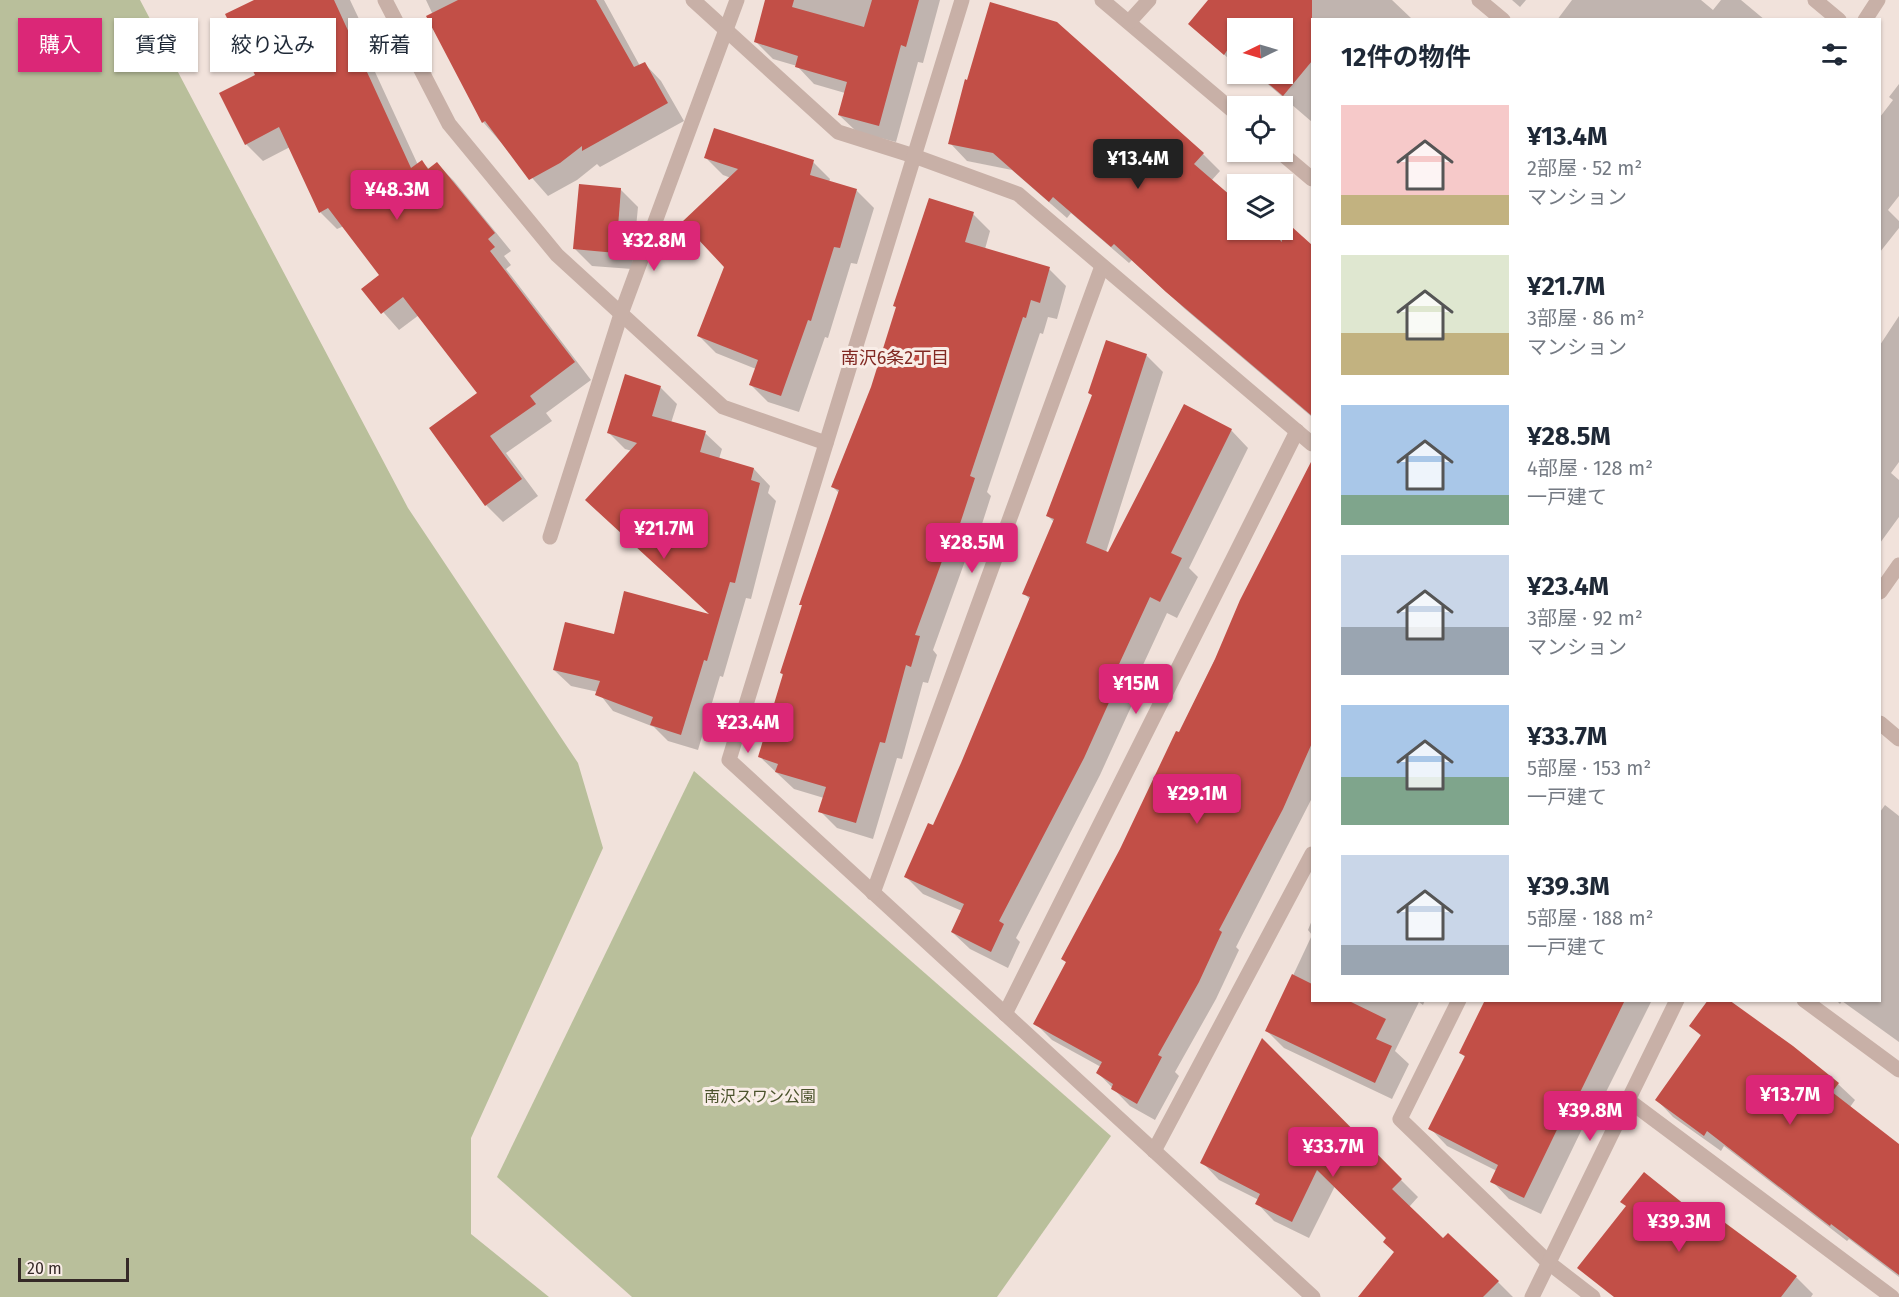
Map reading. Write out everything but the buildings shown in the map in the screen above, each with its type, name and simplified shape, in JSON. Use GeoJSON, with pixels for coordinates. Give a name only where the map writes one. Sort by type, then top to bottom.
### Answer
{"type":"FeatureCollection","features":[{"type":"Feature","properties":{"kind":"street"},"geometry":{"type":"LineString","coordinates":[[385,0],[449,124],[557,255],[723,407],[826,443]]}},
{"type":"Feature","properties":{"kind":"street"},"geometry":{"type":"LineString","coordinates":[[693,0],[838,132],[914,156],[1018,194],[1311,443]]}},
{"type":"Feature","properties":{"kind":"street"},"geometry":{"type":"LineString","coordinates":[[550,537],[621,314],[737,0]]}},
{"type":"Feature","properties":{"kind":"street"},"geometry":{"type":"LineString","coordinates":[[962,0],[729,759],[1312,1297]]}},
{"type":"Feature","properties":{"kind":"street"},"geometry":{"type":"LineString","coordinates":[[1102,0],[1227,106]]}},
{"type":"Feature","properties":{"kind":"street"},"geometry":{"type":"LineString","coordinates":[[1129,22],[1149,0]]}},
{"type":"Feature","properties":{"kind":"street"},"geometry":{"type":"LineString","coordinates":[[1479,0],[1501,18]]}},
{"type":"Feature","properties":{"kind":"street"},"geometry":{"type":"LineString","coordinates":[[1815,0],[1837,18]]}},
{"type":"Feature","properties":{"kind":"street"},"geometry":{"type":"LineString","coordinates":[[1866,18],[1878,0]]}},
{"type":"Feature","properties":{"kind":"street"},"geometry":{"type":"LineString","coordinates":[[1292,162],[1311,178]]}},
{"type":"Feature","properties":{"kind":"street"},"geometry":{"type":"LineString","coordinates":[[873,893],[1102,266]]}},
{"type":"Feature","properties":{"kind":"street"},"geometry":{"type":"LineString","coordinates":[[1005,1014],[1297,431]]}},
{"type":"Feature","properties":{"kind":"street"},"geometry":{"type":"LineString","coordinates":[[1881,591],[1899,565]]}},
{"type":"Feature","properties":{"kind":"street"},"geometry":{"type":"LineString","coordinates":[[1881,724],[1899,739]]}},
{"type":"Feature","properties":{"kind":"street"},"geometry":{"type":"LineString","coordinates":[[1154,1151],[1311,856]]}},
{"type":"Feature","properties":{"kind":"street"},"geometry":{"type":"LineString","coordinates":[[1459,1002],[1400,1119],[1549,1263],[1593,1297]]}},
{"type":"Feature","properties":{"kind":"street"},"geometry":{"type":"LineString","coordinates":[[1532,1297],[1676,1002]]}},
{"type":"Feature","properties":{"kind":"street"},"geometry":{"type":"LineString","coordinates":[[1807,1002],[1899,1070]]}},
{"type":"Feature","properties":{"kind":"street"},"geometry":{"type":"LineString","coordinates":[[1628,1100],[1892,1297]]}},
{"type":"Feature","properties":{"kind":"green space"},"geometry":{"type":"Polygon","coordinates":[[[0,0],[140,0],[149,18],[114,18],[114,72],[178,72],[408,508],[578,763],[603,848],[471,1138],[471,1234],[549,1297],[0,1297],[0,0]]]}},
{"type":"Feature","properties":{"kind":"green space","name":"南沢スワン公園"},"geometry":{"type":"Polygon","coordinates":[[[694,771],[1111,1136],[997,1297],[632,1297],[497,1177],[694,771]]]}},
{"type":"Feature","properties":{"kind":"district","name":"南沢6条2丁目"},"geometry":{"type":"Point","coordinates":[895,358]}}]}
